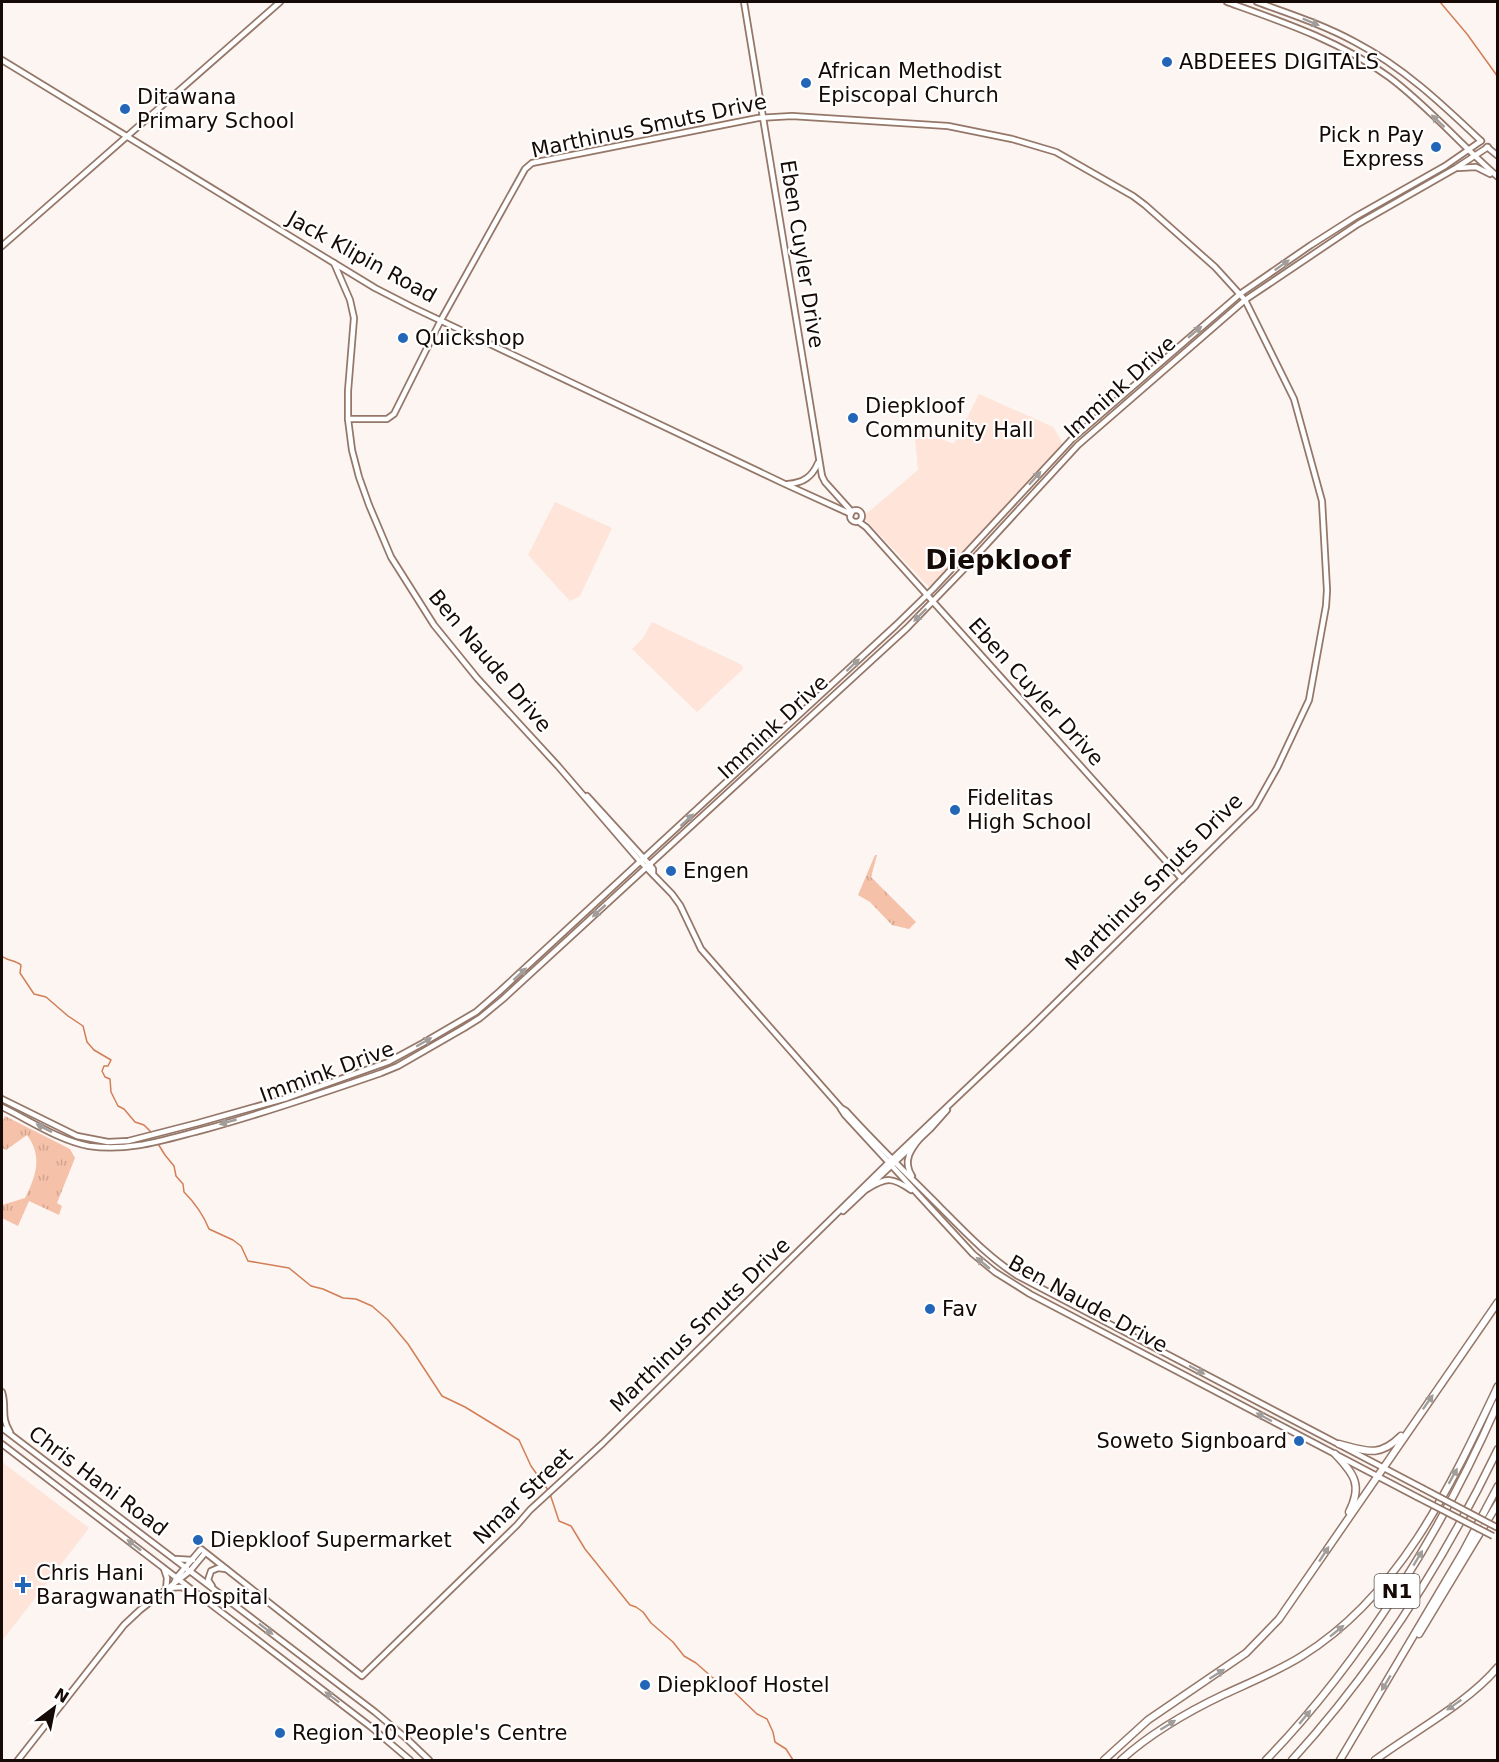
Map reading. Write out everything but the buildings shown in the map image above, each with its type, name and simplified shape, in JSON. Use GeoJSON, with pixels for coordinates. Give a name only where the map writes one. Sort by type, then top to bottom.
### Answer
{"type":"FeatureCollection","features":[{"type":"Feature","properties":{"kind":"highway"},"geometry":{"type":"LineString","coordinates":[[1104,1761],[1148,1720],[1230,1665],[1255,1645],[1279,1619],[1497,1302]]}},
{"type":"Feature","properties":{"kind":"highway"},"geometry":{"type":"LineString","coordinates":[[1121,1761],[1142,1743],[1182,1716],[1303,1656],[1342,1627],[1366,1604],[1384,1585],[1431,1515],[1476,1432],[1497,1386]]}},
{"type":"Feature","properties":{"kind":"highway","name":"N1"},"geometry":{"type":"LineString","coordinates":[[1266,1761],[1325,1692],[1390,1603],[1453,1496],[1497,1403]]}},
{"type":"Feature","properties":{"kind":"highway"},"geometry":{"type":"LineString","coordinates":[[1339,1444],[1368,1451],[1379,1451],[1390,1446],[1411,1427]]}},
{"type":"Feature","properties":{"kind":"highway","name":"N1"},"geometry":{"type":"LineString","coordinates":[[1292,1761],[1366,1670],[1418,1595],[1458,1526],[1497,1449]]}},
{"type":"Feature","properties":{"kind":"highway"},"geometry":{"type":"LineString","coordinates":[[1335,1454],[1351,1472],[1356,1488],[1354,1500],[1339,1531]]}},
{"type":"Feature","properties":{"kind":"highway"},"geometry":{"type":"LineString","coordinates":[[1340,1761],[1472,1534],[1497,1486]]}},
{"type":"Feature","properties":{"kind":"highway"},"geometry":{"type":"LineString","coordinates":[[1399,1660],[1409,1650],[1497,1503]]}},
{"type":"Feature","properties":{"kind":"highway"},"geometry":{"type":"LineString","coordinates":[[1375,1761],[1462,1700],[1478,1687],[1497,1666]]}},
{"type":"Feature","properties":{"kind":"main road"},"geometry":{"type":"LineString","coordinates":[[2,246],[280,2]]}},
{"type":"Feature","properties":{"kind":"main road","name":"Eben Cuyler Drive"},"geometry":{"type":"LineString","coordinates":[[744,2],[823,479],[852,513],[860,512],[860,520],[866,527],[1182,879]]}},
{"type":"Feature","properties":{"kind":"main road"},"geometry":{"type":"LineString","coordinates":[[1227,2],[1325,40],[1368,63],[1399,85],[1497,178]]}},
{"type":"Feature","properties":{"kind":"main road"},"geometry":{"type":"LineString","coordinates":[[1257,2],[1337,33],[1391,64],[1428,91],[1497,156]]}},
{"type":"Feature","properties":{"kind":"main road","name":"Jack Klipin Road"},"geometry":{"type":"LineString","coordinates":[[2,60],[375,288],[784,484]]}},
{"type":"Feature","properties":{"kind":"main road","name":"Marthinus Smuts Drive"},"geometry":{"type":"LineString","coordinates":[[348,419],[387,419],[394,414],[441,320],[528,165],[763,117],[792,116],[948,126],[1012,139],[1047,149],[1112,184],[1145,205],[1215,267],[1245,300],[1290,389],[1299,411],[1322,501],[1327,597],[1309,700],[1277,768],[1255,807],[597,1448]]}},
{"type":"Feature","properties":{"kind":"main road","name":"Immink Drive"},"geometry":{"type":"LineString","coordinates":[[2,1099],[67,1132],[108,1142],[128,1141],[287,1098],[388,1062],[476,1012],[643,861],[927,595],[1072,439],[1240,294],[1325,236],[1481,141]]}},
{"type":"Feature","properties":{"kind":"main road","name":"Immink Drive"},"geometry":{"type":"LineString","coordinates":[[2,1107],[62,1137],[87,1145],[134,1147],[260,1113],[391,1069],[480,1018],[933,602],[1078,445],[1245,300],[1358,224],[1488,147]]}},
{"type":"Feature","properties":{"kind":"main road"},"geometry":{"type":"LineString","coordinates":[[1456,168],[1476,167],[1497,178]]}},
{"type":"Feature","properties":{"kind":"main road","name":"Ben Naude Drive"},"geometry":{"type":"LineString","coordinates":[[334,263],[350,300],[354,318],[348,374],[348,419],[352,450],[359,477],[391,557],[434,625],[485,688],[564,771],[647,866],[653,869],[653,873],[677,901],[701,949],[918,1195],[983,1264],[1012,1284],[1495,1538]]}},
{"type":"Feature","properties":{"kind":"main road"},"geometry":{"type":"LineString","coordinates":[[784,484],[797,483],[808,478],[819,461]]}},
{"type":"Feature","properties":{"kind":"main road"},"geometry":{"type":"LineString","coordinates":[[784,484],[840,510],[852,513],[853,522],[860,520]]}},
{"type":"Feature","properties":{"kind":"main road"},"geometry":{"type":"LineString","coordinates":[[891,1163],[935,1124],[956,1099]]}},
{"type":"Feature","properties":{"kind":"main road"},"geometry":{"type":"LineString","coordinates":[[921,1137],[912,1148],[907,1161],[908,1170],[923,1190]]}},
{"type":"Feature","properties":{"kind":"main road","name":"Marthinus Smuts Drive"},"geometry":{"type":"LineString","coordinates":[[826,1225],[867,1189],[891,1163]]}},
{"type":"Feature","properties":{"kind":"main road","name":"Ben Naude Drive"},"geometry":{"type":"LineString","coordinates":[[891,1163],[923,1190],[983,1249],[1018,1276],[1497,1527]]}},
{"type":"Feature","properties":{"kind":"main road"},"geometry":{"type":"LineString","coordinates":[[867,1189],[882,1180],[892,1179],[918,1195]]}},
{"type":"Feature","properties":{"kind":"main road"},"geometry":{"type":"LineString","coordinates":[[2,1392],[4,1422],[12,1436]]}},
{"type":"Feature","properties":{"kind":"main road","name":"Chris Hani Road"},"geometry":{"type":"LineString","coordinates":[[2,1428],[395,1728],[429,1761]]}},
{"type":"Feature","properties":{"kind":"main road","name":"Chris Hani Road"},"geometry":{"type":"LineString","coordinates":[[2,1444],[381,1735],[410,1761]]}},
{"type":"Feature","properties":{"kind":"main road","name":"Nmar Street"},"geometry":{"type":"LineString","coordinates":[[203,1551],[362,1676],[597,1448]]}},
{"type":"Feature","properties":{"kind":"main road"},"geometry":{"type":"LineString","coordinates":[[188,1570],[193,1560],[203,1551]]}},
{"type":"Feature","properties":{"kind":"main road"},"geometry":{"type":"LineString","coordinates":[[18,1761],[117,1634],[140,1610],[179,1579],[203,1551]]}},
{"type":"Feature","properties":{"kind":"main road"},"geometry":{"type":"LineString","coordinates":[[173,1558],[193,1560]]}},
{"type":"Feature","properties":{"kind":"main road"},"geometry":{"type":"LineString","coordinates":[[163,1566],[167,1578],[167,1589]]}},
{"type":"Feature","properties":{"kind":"main road"},"geometry":{"type":"LineString","coordinates":[[216,1591],[208,1580],[210,1572],[218,1568],[226,1569]]}},
{"type":"Feature","properties":{"kind":"main road"},"geometry":{"type":"LineString","coordinates":[[167,1589],[181,1587],[204,1598]]}},
{"type":"Feature","properties":{"kind":"shaded area"},"geometry":{"type":"Polygon","coordinates":[[[979,394],[1053,427],[1062,445],[930,588],[866,520],[865,515],[918,470],[914,428],[954,444],[979,394]]]}},
{"type":"Feature","properties":{"kind":"shaded area"},"geometry":{"type":"Polygon","coordinates":[[[555,502],[612,528],[580,596],[570,601],[528,555],[555,502]]]}},
{"type":"Feature","properties":{"kind":"shaded area"},"geometry":{"type":"Polygon","coordinates":[[[652,622],[742,665],[743,669],[697,712],[632,649],[643,638],[652,622]]]}},
{"type":"Feature","properties":{"kind":"shaded area","name":"Chris Hani Baragwanath Hospital"},"geometry":{"type":"Polygon","coordinates":[[[2,1462],[89,1528],[2,1641],[2,1462]]]}},
{"type":"Feature","properties":{"kind":"green space"},"geometry":{"type":"Polygon","coordinates":[[[875,855],[877,855],[871,877],[916,922],[909,929],[892,925],[870,902],[858,895],[875,855]]]}},
{"type":"Feature","properties":{"kind":"green space"},"geometry":{"type":"Polygon","coordinates":[[[5,1116],[70,1149],[75,1158],[57,1203],[62,1206],[59,1215],[29,1201],[18,1226],[2,1218],[2,1205],[25,1198],[36,1166],[35,1151],[27,1135],[6,1150],[2,1148],[2,1123],[5,1116]]]}},
{"type":"Feature","properties":{"kind":"waterway"},"geometry":{"type":"LineString","coordinates":[[1440,2],[1498,77]]}},
{"type":"Feature","properties":{"kind":"waterway"},"geometry":{"type":"LineString","coordinates":[[2,956],[21,965],[20,973],[34,994],[46,997],[83,1026],[87,1042],[94,1050],[111,1060],[102,1071],[105,1077],[110,1079],[111,1092],[118,1106],[124,1109],[135,1122],[144,1125],[150,1131],[174,1166],[176,1176],[183,1184],[184,1192],[192,1200],[209,1229],[241,1246],[248,1261],[289,1268],[311,1286],[372,1306],[388,1320],[408,1344],[442,1396],[465,1407],[519,1440],[531,1466],[548,1490]]}},
{"type":"Feature","properties":{"kind":"waterway"},"geometry":{"type":"LineString","coordinates":[[550,1494],[559,1521],[571,1526],[585,1549],[630,1605],[643,1612],[684,1656],[732,1690],[757,1714],[767,1719],[775,1742],[786,1749],[793,1760]]}},
{"type":"Feature","properties":{"kind":"place","name":"ABDEEES DIGITALS"},"geometry":{"type":"Point","coordinates":[1167,62]}},
{"type":"Feature","properties":{"kind":"place","name":"African Methodist Episcopal Church"},"geometry":{"type":"Point","coordinates":[806,83]}},
{"type":"Feature","properties":{"kind":"place","name":"Ditawana Primary School"},"geometry":{"type":"Point","coordinates":[125,109]}},
{"type":"Feature","properties":{"kind":"place","name":"Pick n Pay Express"},"geometry":{"type":"Point","coordinates":[1436,147]}},
{"type":"Feature","properties":{"kind":"place","name":"Quickshop"},"geometry":{"type":"Point","coordinates":[403,338]}},
{"type":"Feature","properties":{"kind":"place","name":"Diepkloof Community Hall"},"geometry":{"type":"Point","coordinates":[853,418]}},
{"type":"Feature","properties":{"kind":"place","name":"Fidelitas High School"},"geometry":{"type":"Point","coordinates":[955,810]}},
{"type":"Feature","properties":{"kind":"place","name":"Engen"},"geometry":{"type":"Point","coordinates":[671,871]}},
{"type":"Feature","properties":{"kind":"place","name":"Fav"},"geometry":{"type":"Point","coordinates":[930,1309]}},
{"type":"Feature","properties":{"kind":"place","name":"Soweto Signboard"},"geometry":{"type":"Point","coordinates":[1299,1441]}},
{"type":"Feature","properties":{"kind":"place","name":"Diepkloof Supermarket"},"geometry":{"type":"Point","coordinates":[198,1540]}},
{"type":"Feature","properties":{"kind":"place","name":"Chris Hani Baragwanath Hospital"},"geometry":{"type":"Point","coordinates":[23,1585]}},
{"type":"Feature","properties":{"kind":"place","name":"Diepkloof Hostel"},"geometry":{"type":"Point","coordinates":[645,1685]}},
{"type":"Feature","properties":{"kind":"place","name":"Region 10 People's Centre"},"geometry":{"type":"Point","coordinates":[280,1733]}},
{"type":"Feature","properties":{"kind":"district","name":"Diepkloof"},"geometry":{"type":"Point","coordinates":[998,559]}}]}
